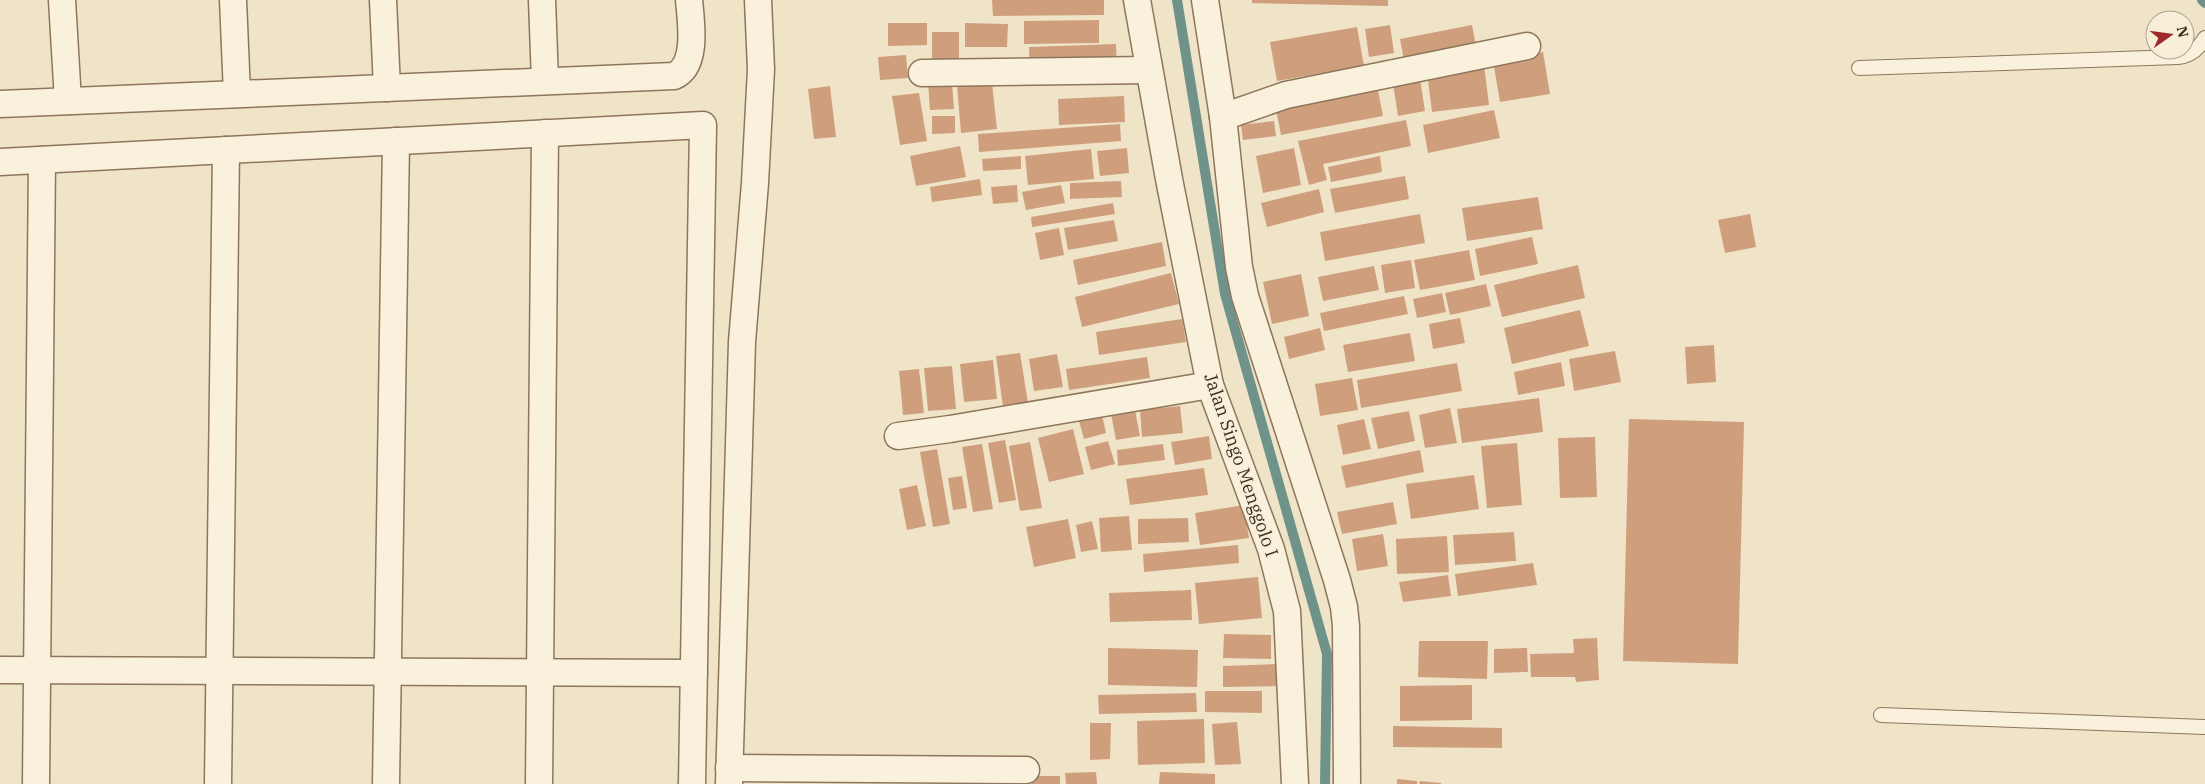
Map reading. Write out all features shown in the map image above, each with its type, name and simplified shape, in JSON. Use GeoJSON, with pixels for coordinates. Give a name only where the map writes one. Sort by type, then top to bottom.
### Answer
{"type":"FeatureCollection","features":[{"type":"Feature","properties":{"kind":"street"},"geometry":{"type":"LineString","coordinates":[[62,0],[68,101]]}},
{"type":"Feature","properties":{"kind":"street"},"geometry":{"type":"LineString","coordinates":[[233,0],[237,94]]}},
{"type":"Feature","properties":{"kind":"street"},"geometry":{"type":"LineString","coordinates":[[383,0],[387,88]]}},
{"type":"Feature","properties":{"kind":"street"},"geometry":{"type":"LineString","coordinates":[[542,0],[545,82]]}},
{"type":"Feature","properties":{"kind":"street"},"geometry":{"type":"LineString","coordinates":[[0,104],[674,76],[683,73],[689,61],[691,23],[689,0]]}},
{"type":"Feature","properties":{"kind":"street"},"geometry":{"type":"LineString","coordinates":[[758,0],[761,69],[755,183],[742,342],[729,776],[1026,770]]}},
{"type":"Feature","properties":{"kind":"street","name":"Jalan Singo Menggolo I"},"geometry":{"type":"LineString","coordinates":[[1137,0],[1210,385],[1271,549],[1287,611],[1295,784]]}},
{"type":"Feature","properties":{"kind":"street"},"geometry":{"type":"LineString","coordinates":[[1205,0],[1224,117],[1239,266],[1245,296],[1337,580],[1344,607],[1346,626],[1347,784]]}},
{"type":"Feature","properties":{"kind":"street"},"geometry":{"type":"LineString","coordinates":[[1224,117],[1286,94],[1527,46]]}},
{"type":"Feature","properties":{"kind":"street"},"geometry":{"type":"LineString","coordinates":[[922,73],[1149,70]]}},
{"type":"Feature","properties":{"kind":"street"},"geometry":{"type":"LineString","coordinates":[[0,162],[703,125],[692,784]]}},
{"type":"Feature","properties":{"kind":"street"},"geometry":{"type":"LineString","coordinates":[[539,784],[545,133]]}},
{"type":"Feature","properties":{"kind":"street"},"geometry":{"type":"LineString","coordinates":[[386,784],[396,141]]}},
{"type":"Feature","properties":{"kind":"street"},"geometry":{"type":"LineString","coordinates":[[218,784],[226,150]]}},
{"type":"Feature","properties":{"kind":"street"},"geometry":{"type":"LineString","coordinates":[[36,784],[42,160]]}},
{"type":"Feature","properties":{"kind":"street"},"geometry":{"type":"LineString","coordinates":[[898,436],[1210,385]]}},
{"type":"Feature","properties":{"kind":"street"},"geometry":{"type":"LineString","coordinates":[[0,670],[540,674],[694,673]]}},
{"type":"Feature","properties":{"kind":"lane"},"geometry":{"type":"LineString","coordinates":[[1859,68],[2178,57],[2187,56],[2201,45],[2205,38]]}},
{"type":"Feature","properties":{"kind":"lane"},"geometry":{"type":"LineString","coordinates":[[1881,715],[2205,727]]}},
{"type":"Feature","properties":{"kind":"building"},"geometry":{"type":"Polygon","coordinates":[[[992,0],[1104,0],[1104,15],[993,16],[992,0]]]}},
{"type":"Feature","properties":{"kind":"building"},"geometry":{"type":"Polygon","coordinates":[[[1252,0],[1388,0],[1388,6],[1252,3],[1252,0]]]}},
{"type":"Feature","properties":{"kind":"building"},"geometry":{"type":"Polygon","coordinates":[[[1099,20],[1099,43],[1024,44],[1024,21],[1099,20]]]}},
{"type":"Feature","properties":{"kind":"building"},"geometry":{"type":"Polygon","coordinates":[[[888,23],[927,23],[927,45],[888,46],[888,23]]]}},
{"type":"Feature","properties":{"kind":"building"},"geometry":{"type":"Polygon","coordinates":[[[965,23],[1008,24],[1007,47],[965,47],[965,23]]]}},
{"type":"Feature","properties":{"kind":"building"},"geometry":{"type":"Polygon","coordinates":[[[1390,25],[1394,53],[1369,57],[1365,29],[1390,25]]]}},
{"type":"Feature","properties":{"kind":"building"},"geometry":{"type":"Polygon","coordinates":[[[1472,25],[1476,46],[1404,60],[1400,39],[1472,25]]]}},
{"type":"Feature","properties":{"kind":"building"},"geometry":{"type":"Polygon","coordinates":[[[1357,27],[1364,66],[1277,81],[1270,42],[1357,27]]]}},
{"type":"Feature","properties":{"kind":"building"},"geometry":{"type":"Polygon","coordinates":[[[932,32],[959,32],[959,61],[932,60],[932,32]]]}},
{"type":"Feature","properties":{"kind":"building"},"geometry":{"type":"Polygon","coordinates":[[[1116,44],[1117,67],[1030,69],[1029,47],[1116,44]]]}},
{"type":"Feature","properties":{"kind":"building"},"geometry":{"type":"Polygon","coordinates":[[[1543,52],[1550,94],[1500,102],[1493,61],[1543,52]]]}},
{"type":"Feature","properties":{"kind":"building"},"geometry":{"type":"Polygon","coordinates":[[[906,55],[908,78],[880,80],[878,57],[906,55]]]}},
{"type":"Feature","properties":{"kind":"building"},"geometry":{"type":"Polygon","coordinates":[[[1484,65],[1489,105],[1432,112],[1427,72],[1484,65]]]}},
{"type":"Feature","properties":{"kind":"building"},"geometry":{"type":"Polygon","coordinates":[[[1420,79],[1425,111],[1398,116],[1393,84],[1420,79]]]}},
{"type":"Feature","properties":{"kind":"building"},"geometry":{"type":"Polygon","coordinates":[[[952,82],[954,109],[930,110],[928,83],[952,82]]]}},
{"type":"Feature","properties":{"kind":"building"},"geometry":{"type":"Polygon","coordinates":[[[992,83],[997,129],[961,133],[957,86],[992,83]]]}},
{"type":"Feature","properties":{"kind":"building"},"geometry":{"type":"Polygon","coordinates":[[[1377,85],[1383,116],[1281,135],[1275,104],[1377,85]]]}},
{"type":"Feature","properties":{"kind":"building"},"geometry":{"type":"Polygon","coordinates":[[[830,86],[836,137],[814,139],[808,89],[830,86]]]}},
{"type":"Feature","properties":{"kind":"building"},"geometry":{"type":"Polygon","coordinates":[[[919,93],[927,141],[900,145],[892,96],[919,93]]]}},
{"type":"Feature","properties":{"kind":"building"},"geometry":{"type":"Polygon","coordinates":[[[1124,96],[1125,122],[1059,125],[1058,99],[1124,96]]]}},
{"type":"Feature","properties":{"kind":"building"},"geometry":{"type":"Polygon","coordinates":[[[1494,110],[1500,138],[1428,153],[1423,125],[1494,110]]]}},
{"type":"Feature","properties":{"kind":"building"},"geometry":{"type":"Polygon","coordinates":[[[932,116],[955,116],[955,133],[932,134],[932,116]]]}},
{"type":"Feature","properties":{"kind":"building"},"geometry":{"type":"Polygon","coordinates":[[[1406,120],[1411,146],[1323,164],[1327,180],[1309,185],[1298,141],[1406,120]]]}},
{"type":"Feature","properties":{"kind":"building"},"geometry":{"type":"Polygon","coordinates":[[[1274,121],[1276,136],[1243,140],[1241,125],[1274,121]]]}},
{"type":"Feature","properties":{"kind":"building"},"geometry":{"type":"Polygon","coordinates":[[[1120,124],[1121,141],[979,152],[978,134],[1120,124]]]}},
{"type":"Feature","properties":{"kind":"building"},"geometry":{"type":"Polygon","coordinates":[[[960,146],[966,177],[916,186],[910,156],[960,146]]]}},
{"type":"Feature","properties":{"kind":"building"},"geometry":{"type":"Polygon","coordinates":[[[1127,148],[1129,173],[1100,176],[1097,151],[1127,148]]]}},
{"type":"Feature","properties":{"kind":"building"},"geometry":{"type":"Polygon","coordinates":[[[1294,148],[1301,185],[1263,193],[1256,156],[1294,148]]]}},
{"type":"Feature","properties":{"kind":"building"},"geometry":{"type":"Polygon","coordinates":[[[1091,149],[1094,179],[1028,185],[1025,156],[1091,149]]]}},
{"type":"Feature","properties":{"kind":"building"},"geometry":{"type":"Polygon","coordinates":[[[1021,156],[1021,169],[983,171],[982,159],[1021,156]]]}},
{"type":"Feature","properties":{"kind":"building"},"geometry":{"type":"Polygon","coordinates":[[[1380,156],[1382,172],[1331,182],[1328,167],[1380,156]]]}},
{"type":"Feature","properties":{"kind":"building"},"geometry":{"type":"Polygon","coordinates":[[[1405,176],[1409,199],[1335,213],[1330,189],[1405,176]]]}},
{"type":"Feature","properties":{"kind":"building"},"geometry":{"type":"Polygon","coordinates":[[[980,179],[982,195],[932,202],[930,187],[980,179]]]}},
{"type":"Feature","properties":{"kind":"building"},"geometry":{"type":"Polygon","coordinates":[[[1121,181],[1122,197],[1070,199],[1070,183],[1121,181]]]}},
{"type":"Feature","properties":{"kind":"building"},"geometry":{"type":"Polygon","coordinates":[[[1017,185],[1018,202],[993,204],[991,187],[1017,185]]]}},
{"type":"Feature","properties":{"kind":"building"},"geometry":{"type":"Polygon","coordinates":[[[1061,185],[1065,203],[1026,210],[1022,192],[1061,185]]]}},
{"type":"Feature","properties":{"kind":"building"},"geometry":{"type":"Polygon","coordinates":[[[1319,189],[1324,212],[1267,227],[1261,203],[1319,189]]]}},
{"type":"Feature","properties":{"kind":"building"},"geometry":{"type":"Polygon","coordinates":[[[1538,197],[1543,229],[1467,241],[1462,208],[1538,197]]]}},
{"type":"Feature","properties":{"kind":"building"},"geometry":{"type":"Polygon","coordinates":[[[1113,203],[1115,214],[1032,227],[1031,217],[1113,203]]]}},
{"type":"Feature","properties":{"kind":"building"},"geometry":{"type":"Polygon","coordinates":[[[1420,214],[1425,243],[1325,261],[1320,232],[1420,214]]]}},
{"type":"Feature","properties":{"kind":"building"},"geometry":{"type":"Polygon","coordinates":[[[1750,214],[1756,247],[1725,253],[1718,220],[1750,214]]]}},
{"type":"Feature","properties":{"kind":"building"},"geometry":{"type":"Polygon","coordinates":[[[1114,220],[1118,241],[1068,250],[1064,228],[1114,220]]]}},
{"type":"Feature","properties":{"kind":"building"},"geometry":{"type":"Polygon","coordinates":[[[1059,228],[1064,255],[1040,260],[1035,233],[1059,228]]]}},
{"type":"Feature","properties":{"kind":"building"},"geometry":{"type":"Polygon","coordinates":[[[1532,237],[1538,264],[1480,276],[1475,249],[1532,237]]]}},
{"type":"Feature","properties":{"kind":"building"},"geometry":{"type":"Polygon","coordinates":[[[1162,242],[1166,266],[1078,285],[1073,260],[1162,242]]]}},
{"type":"Feature","properties":{"kind":"building"},"geometry":{"type":"Polygon","coordinates":[[[1469,250],[1475,280],[1420,290],[1414,260],[1469,250]]]}},
{"type":"Feature","properties":{"kind":"building"},"geometry":{"type":"Polygon","coordinates":[[[1411,260],[1415,288],[1385,293],[1381,265],[1411,260]]]}},
{"type":"Feature","properties":{"kind":"building"},"geometry":{"type":"Polygon","coordinates":[[[1578,265],[1585,298],[1502,317],[1494,285],[1578,265]]]}},
{"type":"Feature","properties":{"kind":"building"},"geometry":{"type":"Polygon","coordinates":[[[1374,266],[1379,290],[1323,301],[1318,277],[1374,266]]]}},
{"type":"Feature","properties":{"kind":"building"},"geometry":{"type":"Polygon","coordinates":[[[1171,273],[1179,304],[1082,327],[1075,297],[1171,273]]]}},
{"type":"Feature","properties":{"kind":"building"},"geometry":{"type":"Polygon","coordinates":[[[1301,274],[1309,316],[1272,324],[1263,282],[1301,274]]]}},
{"type":"Feature","properties":{"kind":"building"},"geometry":{"type":"Polygon","coordinates":[[[1486,284],[1491,306],[1450,315],[1445,293],[1486,284]]]}},
{"type":"Feature","properties":{"kind":"building"},"geometry":{"type":"Polygon","coordinates":[[[1442,293],[1446,312],[1417,318],[1413,299],[1442,293]]]}},
{"type":"Feature","properties":{"kind":"building"},"geometry":{"type":"Polygon","coordinates":[[[1404,296],[1408,314],[1324,331],[1320,313],[1404,296]]]}},
{"type":"Feature","properties":{"kind":"building"},"geometry":{"type":"Polygon","coordinates":[[[1580,310],[1589,346],[1512,364],[1504,328],[1580,310]]]}},
{"type":"Feature","properties":{"kind":"building"},"geometry":{"type":"Polygon","coordinates":[[[1460,318],[1465,343],[1433,349],[1429,324],[1460,318]]]}},
{"type":"Feature","properties":{"kind":"building"},"geometry":{"type":"Polygon","coordinates":[[[1182,319],[1186,342],[1099,355],[1096,332],[1182,319]]]}},
{"type":"Feature","properties":{"kind":"building"},"geometry":{"type":"Polygon","coordinates":[[[1320,328],[1325,350],[1289,359],[1284,337],[1320,328]]]}},
{"type":"Feature","properties":{"kind":"building"},"geometry":{"type":"Polygon","coordinates":[[[1410,333],[1415,361],[1348,372],[1343,345],[1410,333]]]}},
{"type":"Feature","properties":{"kind":"building"},"geometry":{"type":"Polygon","coordinates":[[[1714,345],[1716,382],[1687,384],[1685,347],[1714,345]]]}},
{"type":"Feature","properties":{"kind":"building"},"geometry":{"type":"Polygon","coordinates":[[[1615,351],[1621,382],[1574,391],[1569,359],[1615,351]]]}},
{"type":"Feature","properties":{"kind":"building"},"geometry":{"type":"Polygon","coordinates":[[[1020,353],[1028,403],[1003,407],[996,356],[1020,353]]]}},
{"type":"Feature","properties":{"kind":"building"},"geometry":{"type":"Polygon","coordinates":[[[1057,354],[1063,387],[1034,391],[1029,359],[1057,354]]]}},
{"type":"Feature","properties":{"kind":"building"},"geometry":{"type":"Polygon","coordinates":[[[1147,357],[1150,378],[1069,390],[1066,369],[1147,357]]]}},
{"type":"Feature","properties":{"kind":"building"},"geometry":{"type":"Polygon","coordinates":[[[993,360],[997,399],[964,402],[960,364],[993,360]]]}},
{"type":"Feature","properties":{"kind":"building"},"geometry":{"type":"Polygon","coordinates":[[[1561,362],[1565,386],[1518,395],[1514,372],[1561,362]]]}},
{"type":"Feature","properties":{"kind":"building"},"geometry":{"type":"Polygon","coordinates":[[[1457,363],[1462,391],[1361,408],[1357,380],[1457,363]]]}},
{"type":"Feature","properties":{"kind":"building"},"geometry":{"type":"Polygon","coordinates":[[[952,366],[956,409],[928,411],[924,368],[952,366]]]}},
{"type":"Feature","properties":{"kind":"building"},"geometry":{"type":"Polygon","coordinates":[[[919,369],[924,413],[903,415],[899,371],[919,369]]]}},
{"type":"Feature","properties":{"kind":"building"},"geometry":{"type":"Polygon","coordinates":[[[1352,378],[1358,410],[1320,416],[1315,384],[1352,378]]]}},
{"type":"Feature","properties":{"kind":"building"},"geometry":{"type":"Polygon","coordinates":[[[1539,398],[1543,432],[1462,443],[1457,409],[1539,398]]]}},
{"type":"Feature","properties":{"kind":"building"},"geometry":{"type":"Polygon","coordinates":[[[1180,406],[1183,433],[1142,437],[1140,410],[1180,406]]]}},
{"type":"Feature","properties":{"kind":"building"},"geometry":{"type":"Polygon","coordinates":[[[1450,408],[1457,443],[1425,448],[1419,415],[1450,408]]]}},
{"type":"Feature","properties":{"kind":"building"},"geometry":{"type":"Polygon","coordinates":[[[1135,410],[1140,436],[1116,440],[1111,414],[1135,410]]]}},
{"type":"Feature","properties":{"kind":"building"},"geometry":{"type":"Polygon","coordinates":[[[1409,411],[1415,441],[1378,449],[1371,418],[1409,411]]]}},
{"type":"Feature","properties":{"kind":"building"},"geometry":{"type":"Polygon","coordinates":[[[1102,415],[1106,433],[1084,439],[1079,421],[1102,415]]]}},
{"type":"Feature","properties":{"kind":"building"},"geometry":{"type":"Polygon","coordinates":[[[1364,419],[1371,449],[1343,455],[1337,425],[1364,419]]]}},
{"type":"Feature","properties":{"kind":"building"},"geometry":{"type":"Polygon","coordinates":[[[1629,419],[1744,422],[1738,664],[1623,661],[1629,419]]]}},
{"type":"Feature","properties":{"kind":"building"},"geometry":{"type":"Polygon","coordinates":[[[1073,429],[1084,474],[1049,482],[1038,438],[1073,429]]]}},
{"type":"Feature","properties":{"kind":"building"},"geometry":{"type":"Polygon","coordinates":[[[1209,436],[1212,459],[1175,465],[1171,442],[1209,436]]]}},
{"type":"Feature","properties":{"kind":"building"},"geometry":{"type":"Polygon","coordinates":[[[1595,437],[1597,497],[1560,498],[1558,438],[1595,437]]]}},
{"type":"Feature","properties":{"kind":"building"},"geometry":{"type":"Polygon","coordinates":[[[1005,440],[1016,500],[999,503],[988,443],[1005,440]]]}},
{"type":"Feature","properties":{"kind":"building"},"geometry":{"type":"Polygon","coordinates":[[[1108,441],[1115,464],[1091,470],[1085,447],[1108,441]]]}},
{"type":"Feature","properties":{"kind":"building"},"geometry":{"type":"Polygon","coordinates":[[[1030,442],[1042,508],[1020,511],[1009,446],[1030,442]]]}},
{"type":"Feature","properties":{"kind":"building"},"geometry":{"type":"Polygon","coordinates":[[[1517,443],[1522,505],[1487,508],[1481,446],[1517,443]]]}},
{"type":"Feature","properties":{"kind":"building"},"geometry":{"type":"Polygon","coordinates":[[[982,444],[993,509],[973,512],[962,447],[982,444]]]}},
{"type":"Feature","properties":{"kind":"building"},"geometry":{"type":"Polygon","coordinates":[[[1163,444],[1165,460],[1118,466],[1117,450],[1163,444]]]}},
{"type":"Feature","properties":{"kind":"building"},"geometry":{"type":"Polygon","coordinates":[[[937,449],[950,524],[933,527],[920,452],[937,449]]]}},
{"type":"Feature","properties":{"kind":"building"},"geometry":{"type":"Polygon","coordinates":[[[1420,450],[1424,472],[1346,488],[1341,466],[1420,450]]]}},
{"type":"Feature","properties":{"kind":"building"},"geometry":{"type":"Polygon","coordinates":[[[1204,468],[1208,495],[1130,505],[1126,479],[1204,468]]]}},
{"type":"Feature","properties":{"kind":"building"},"geometry":{"type":"Polygon","coordinates":[[[1474,475],[1479,509],[1411,519],[1406,484],[1474,475]]]}},
{"type":"Feature","properties":{"kind":"building"},"geometry":{"type":"Polygon","coordinates":[[[962,476],[967,508],[953,510],[948,478],[962,476]]]}},
{"type":"Feature","properties":{"kind":"building"},"geometry":{"type":"Polygon","coordinates":[[[917,485],[926,526],[907,530],[899,489],[917,485]]]}},
{"type":"Feature","properties":{"kind":"building"},"geometry":{"type":"Polygon","coordinates":[[[1393,502],[1397,524],[1342,534],[1337,512],[1393,502]]]}},
{"type":"Feature","properties":{"kind":"building"},"geometry":{"type":"Polygon","coordinates":[[[1244,505],[1249,538],[1200,545],[1195,513],[1244,505]]]}},
{"type":"Feature","properties":{"kind":"building"},"geometry":{"type":"Polygon","coordinates":[[[1129,516],[1132,550],[1101,552],[1099,518],[1129,516]]]}},
{"type":"Feature","properties":{"kind":"building"},"geometry":{"type":"Polygon","coordinates":[[[1188,518],[1189,542],[1138,544],[1138,519],[1188,518]]]}},
{"type":"Feature","properties":{"kind":"building"},"geometry":{"type":"Polygon","coordinates":[[[1068,519],[1076,558],[1034,567],[1026,527],[1068,519]]]}},
{"type":"Feature","properties":{"kind":"building"},"geometry":{"type":"Polygon","coordinates":[[[1092,521],[1098,549],[1081,552],[1076,525],[1092,521]]]}},
{"type":"Feature","properties":{"kind":"building"},"geometry":{"type":"Polygon","coordinates":[[[1514,532],[1516,561],[1455,565],[1453,535],[1514,532]]]}},
{"type":"Feature","properties":{"kind":"building"},"geometry":{"type":"Polygon","coordinates":[[[1383,534],[1388,566],[1357,571],[1352,539],[1383,534]]]}},
{"type":"Feature","properties":{"kind":"building"},"geometry":{"type":"Polygon","coordinates":[[[1447,536],[1449,572],[1397,574],[1396,539],[1447,536]]]}},
{"type":"Feature","properties":{"kind":"building"},"geometry":{"type":"Polygon","coordinates":[[[1238,545],[1239,563],[1144,572],[1143,554],[1238,545]]]}},
{"type":"Feature","properties":{"kind":"building"},"geometry":{"type":"Polygon","coordinates":[[[1533,563],[1537,585],[1458,596],[1455,574],[1533,563]]]}},
{"type":"Feature","properties":{"kind":"building"},"geometry":{"type":"Polygon","coordinates":[[[1448,575],[1451,596],[1403,602],[1399,582],[1448,575]]]}},
{"type":"Feature","properties":{"kind":"building"},"geometry":{"type":"Polygon","coordinates":[[[1258,577],[1262,618],[1199,624],[1195,583],[1258,577]]]}},
{"type":"Feature","properties":{"kind":"building"},"geometry":{"type":"Polygon","coordinates":[[[1191,590],[1192,620],[1110,622],[1109,593],[1191,590]]]}},
{"type":"Feature","properties":{"kind":"building"},"geometry":{"type":"Polygon","coordinates":[[[1224,634],[1271,635],[1271,659],[1223,658],[1224,634]]]}},
{"type":"Feature","properties":{"kind":"building"},"geometry":{"type":"Polygon","coordinates":[[[1597,638],[1599,680],[1576,682],[1575,677],[1531,677],[1530,654],[1574,653],[1573,639],[1597,638]]]}},
{"type":"Feature","properties":{"kind":"building"},"geometry":{"type":"Polygon","coordinates":[[[1419,641],[1488,641],[1487,679],[1418,677],[1419,641]]]}},
{"type":"Feature","properties":{"kind":"building"},"geometry":{"type":"Polygon","coordinates":[[[1108,648],[1198,650],[1197,687],[1108,685],[1108,648]]]}},
{"type":"Feature","properties":{"kind":"building"},"geometry":{"type":"Polygon","coordinates":[[[1527,648],[1528,672],[1494,673],[1494,649],[1527,648]]]}},
{"type":"Feature","properties":{"kind":"building"},"geometry":{"type":"Polygon","coordinates":[[[1279,664],[1279,686],[1223,687],[1223,666],[1279,664]]]}},
{"type":"Feature","properties":{"kind":"building"},"geometry":{"type":"Polygon","coordinates":[[[1472,685],[1472,720],[1400,721],[1400,686],[1472,685]]]}},
{"type":"Feature","properties":{"kind":"building"},"geometry":{"type":"Polygon","coordinates":[[[1205,691],[1262,691],[1262,713],[1205,712],[1205,691]]]}},
{"type":"Feature","properties":{"kind":"building"},"geometry":{"type":"Polygon","coordinates":[[[1196,693],[1197,712],[1099,714],[1098,695],[1196,693]]]}},
{"type":"Feature","properties":{"kind":"building"},"geometry":{"type":"Polygon","coordinates":[[[1204,719],[1205,763],[1138,765],[1137,721],[1204,719]]]}},
{"type":"Feature","properties":{"kind":"building"},"geometry":{"type":"Polygon","coordinates":[[[1237,722],[1241,764],[1215,765],[1212,724],[1237,722]]]}},
{"type":"Feature","properties":{"kind":"building"},"geometry":{"type":"Polygon","coordinates":[[[1090,723],[1111,723],[1110,759],[1090,760],[1090,723]]]}},
{"type":"Feature","properties":{"kind":"building"},"geometry":{"type":"Polygon","coordinates":[[[1393,726],[1502,728],[1502,748],[1393,747],[1393,726]]]}},
{"type":"Feature","properties":{"kind":"building"},"geometry":{"type":"Polygon","coordinates":[[[1096,772],[1097,784],[1066,784],[1065,773],[1096,772]]]}},
{"type":"Feature","properties":{"kind":"building"},"geometry":{"type":"Polygon","coordinates":[[[1160,772],[1215,774],[1215,784],[1159,784],[1160,772]]]}},
{"type":"Feature","properties":{"kind":"building"},"geometry":{"type":"Polygon","coordinates":[[[1032,776],[1060,776],[1060,784],[1032,784],[1032,776]]]}},
{"type":"Feature","properties":{"kind":"building"},"geometry":{"type":"Polygon","coordinates":[[[1397,779],[1417,781],[1417,784],[1397,784],[1397,779]]]}},
{"type":"Feature","properties":{"kind":"building"},"geometry":{"type":"Polygon","coordinates":[[[1420,781],[1441,783],[1441,784],[1419,784],[1420,781]]]}},
{"type":"Feature","properties":{"kind":"waterway"},"geometry":{"type":"LineString","coordinates":[[1177,0],[1225,294],[1327,654],[1325,784]]}},
{"type":"Feature","properties":{"kind":"waterway"},"geometry":{"type":"LineString","coordinates":[[2202,0],[2205,3]]}}]}
